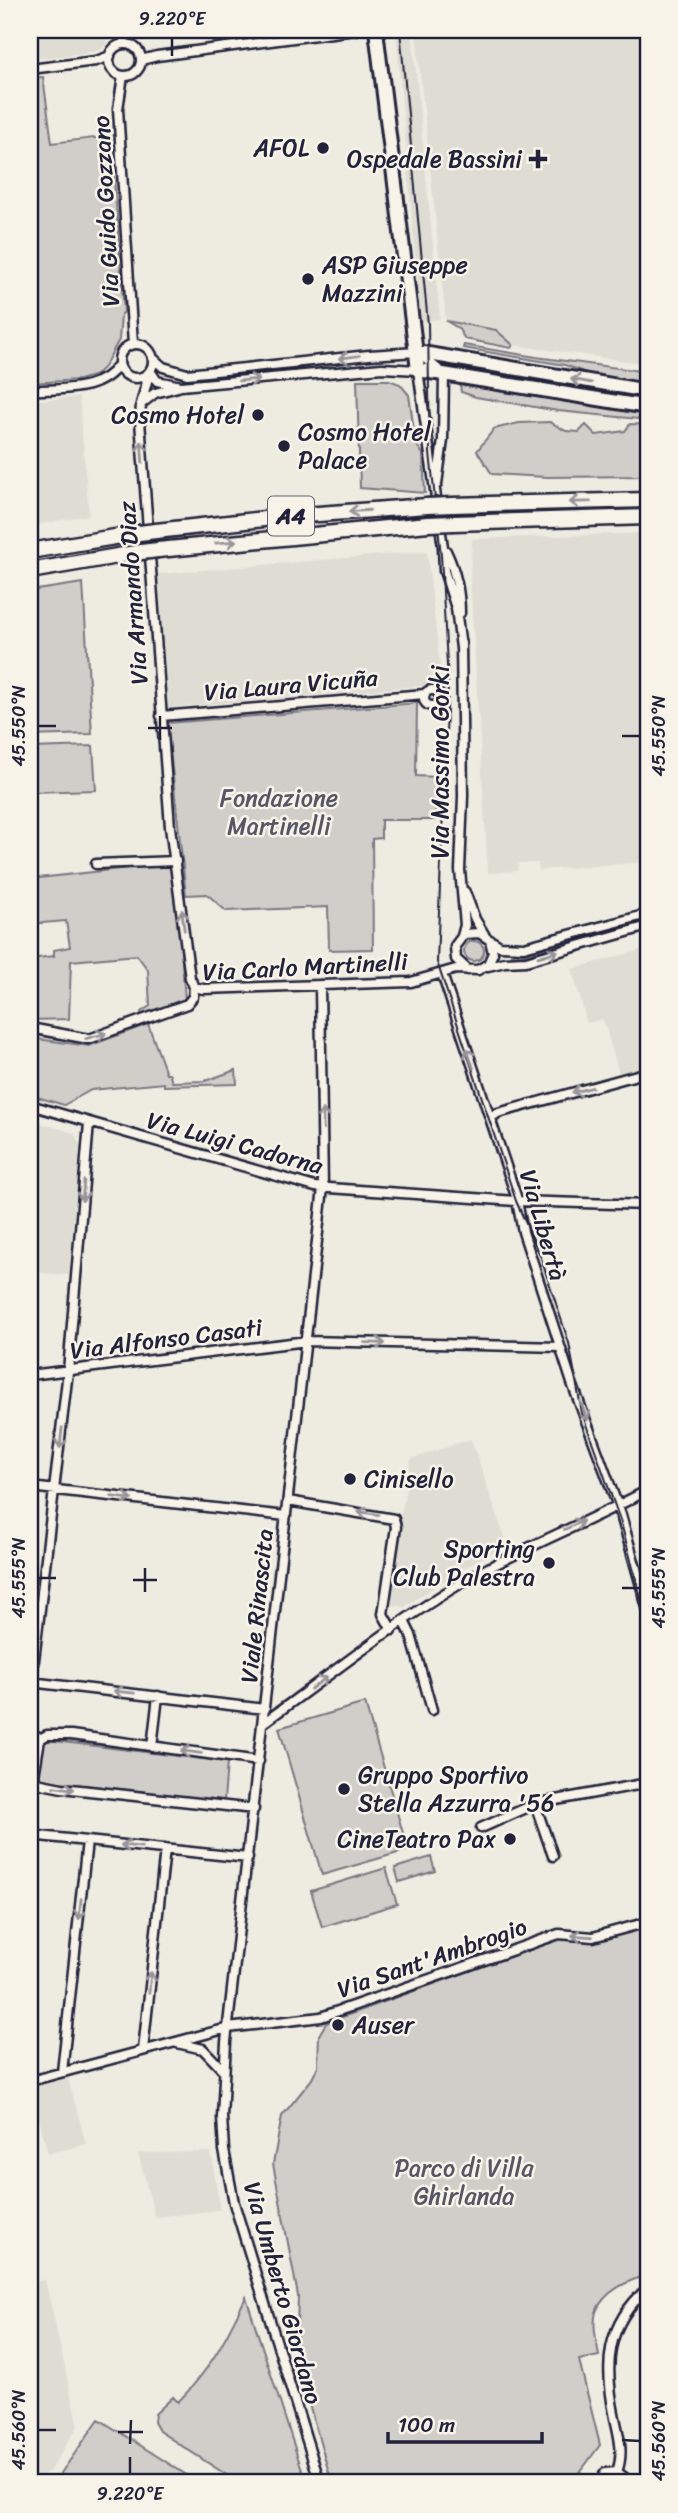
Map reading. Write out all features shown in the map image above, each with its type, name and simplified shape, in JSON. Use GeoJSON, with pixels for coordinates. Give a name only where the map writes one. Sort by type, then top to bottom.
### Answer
{"type":"FeatureCollection","features":[{"type":"Feature","properties":{"kind":"highway","name":"A4"},"geometry":{"type":"LineString","coordinates":[[30,551],[139,533],[291,516],[427,506],[648,500]]}},
{"type":"Feature","properties":{"kind":"highway","name":"A4"},"geometry":{"type":"LineString","coordinates":[[30,570],[158,550],[428,524],[648,517]]}},
{"type":"Feature","properties":{"kind":"street"},"geometry":{"type":"LineString","coordinates":[[124,30],[124,44]]}},
{"type":"Feature","properties":{"kind":"street"},"geometry":{"type":"LineString","coordinates":[[141,60],[355,30]]}},
{"type":"Feature","properties":{"kind":"street","name":"Via Massimo Gorki"},"geometry":{"type":"LineString","coordinates":[[376,30],[427,444],[436,488],[444,571],[456,608],[461,648],[461,876],[465,925],[462,936]]}},
{"type":"Feature","properties":{"kind":"street"},"geometry":{"type":"LineString","coordinates":[[30,69],[96,61],[110,56],[115,48],[124,44],[134,47],[141,55],[141,60],[134,74],[123,76],[114,71],[110,56]]}},
{"type":"Feature","properties":{"kind":"street","name":"Via Guido Gozzano"},"geometry":{"type":"LineString","coordinates":[[123,76],[118,109],[133,344]]}},
{"type":"Feature","properties":{"kind":"street"},"geometry":{"type":"LineString","coordinates":[[30,391],[93,384],[113,374],[122,351],[133,344],[146,347],[163,367],[187,374],[417,352],[648,391]]}},
{"type":"Feature","properties":{"kind":"street"},"geometry":{"type":"LineString","coordinates":[[417,352],[444,374]]}},
{"type":"Feature","properties":{"kind":"street"},"geometry":{"type":"LineString","coordinates":[[119,364],[127,376],[142,378],[150,373],[154,359]]}},
{"type":"Feature","properties":{"kind":"street"},"geometry":{"type":"LineString","coordinates":[[141,404],[163,389],[181,386],[382,368],[418,370],[648,407]]}},
{"type":"Feature","properties":{"kind":"street"},"geometry":{"type":"LineString","coordinates":[[150,373],[157,381],[181,386]]}},
{"type":"Feature","properties":{"kind":"street","name":"Via Armando Diaz"},"geometry":{"type":"LineString","coordinates":[[150,373],[141,404],[144,485],[170,827],[190,978],[194,987]]}},
{"type":"Feature","properties":{"kind":"street","name":"Via Massimo Gorki"},"geometry":{"type":"LineString","coordinates":[[436,488],[443,440],[444,374]]}},
{"type":"Feature","properties":{"kind":"street","name":"Via Laura Vicuña"},"geometry":{"type":"LineString","coordinates":[[161,716],[425,694]]}},
{"type":"Feature","properties":{"kind":"street"},"geometry":{"type":"LineString","coordinates":[[96,864],[176,861]]}},
{"type":"Feature","properties":{"kind":"street","name":"Via Massimo Gorki"},"geometry":{"type":"LineString","coordinates":[[461,876],[475,919],[487,937]]}},
{"type":"Feature","properties":{"kind":"street"},"geometry":{"type":"LineString","coordinates":[[648,914],[524,947],[498,946],[475,932],[462,936],[455,945],[455,955],[459,964],[468,970],[482,969],[501,962],[526,961],[648,926]]}},
{"type":"Feature","properties":{"kind":"street"},"geometry":{"type":"LineString","coordinates":[[482,969],[493,955],[492,944],[487,937]]}},
{"type":"Feature","properties":{"kind":"street","name":"Via Carlo Martinelli"},"geometry":{"type":"LineString","coordinates":[[30,1028],[89,1039],[187,1004],[193,997],[194,987],[203,989],[416,981],[456,969],[468,970]]}},
{"type":"Feature","properties":{"kind":"street","name":"Via Libertà"},"geometry":{"type":"LineString","coordinates":[[442,974],[518,1202],[523,1232],[560,1347],[625,1526],[648,1611]]}},
{"type":"Feature","properties":{"kind":"street","name":"Viale Rinascita"},"geometry":{"type":"LineString","coordinates":[[228,2028],[323,1188],[320,985]]}},
{"type":"Feature","properties":{"kind":"street"},"geometry":{"type":"LineString","coordinates":[[492,1122],[492,1117],[498,1113],[648,1072]]}},
{"type":"Feature","properties":{"kind":"street","name":"Via Luigi Cadorna"},"geometry":{"type":"LineString","coordinates":[[30,1105],[323,1188],[518,1202],[648,1205]]}},
{"type":"Feature","properties":{"kind":"street"},"geometry":{"type":"LineString","coordinates":[[30,1694],[68,1371],[89,1123]]}},
{"type":"Feature","properties":{"kind":"street","name":"Via Alfonso Casati"},"geometry":{"type":"LineString","coordinates":[[30,1375],[306,1341],[560,1347]]}},
{"type":"Feature","properties":{"kind":"street"},"geometry":{"type":"LineString","coordinates":[[30,1487],[286,1516]]}},
{"type":"Feature","properties":{"kind":"street"},"geometry":{"type":"LineString","coordinates":[[263,1723],[460,1584],[507,1557],[648,1490]]}},
{"type":"Feature","properties":{"kind":"street"},"geometry":{"type":"LineString","coordinates":[[288,1501],[394,1518],[396,1527],[383,1615],[392,1630]]}},
{"type":"Feature","properties":{"kind":"street"},"geometry":{"type":"LineString","coordinates":[[404,1621],[411,1634],[432,1710]]}},
{"type":"Feature","properties":{"kind":"street"},"geometry":{"type":"LineString","coordinates":[[31,1682],[265,1709]]}},
{"type":"Feature","properties":{"kind":"street"},"geometry":{"type":"LineString","coordinates":[[152,1747],[158,1696]]}},
{"type":"Feature","properties":{"kind":"street"},"geometry":{"type":"LineString","coordinates":[[30,1728],[33,1734],[40,1738]]}},
{"type":"Feature","properties":{"kind":"street"},"geometry":{"type":"LineString","coordinates":[[40,1738],[47,1735],[71,1735],[259,1761]]}},
{"type":"Feature","properties":{"kind":"street"},"geometry":{"type":"LineString","coordinates":[[40,1738],[34,1776],[41,1785],[254,1809]]}},
{"type":"Feature","properties":{"kind":"street"},"geometry":{"type":"LineString","coordinates":[[481,1828],[535,1804],[648,1783]]}},
{"type":"Feature","properties":{"kind":"street"},"geometry":{"type":"LineString","coordinates":[[535,1804],[553,1856]]}},
{"type":"Feature","properties":{"kind":"street"},"geometry":{"type":"LineString","coordinates":[[30,1835],[248,1858]]}},
{"type":"Feature","properties":{"kind":"street"},"geometry":{"type":"LineString","coordinates":[[62,2072],[87,1841]]}},
{"type":"Feature","properties":{"kind":"street"},"geometry":{"type":"LineString","coordinates":[[143,2050],[165,1849]]}},
{"type":"Feature","properties":{"kind":"street","name":"Via Sant'Ambrogio"},"geometry":{"type":"LineString","coordinates":[[30,2081],[228,2028],[321,2017],[559,1934],[593,1937],[648,1922]]}},
{"type":"Feature","properties":{"kind":"street","name":"Via Umberto Giordano"},"geometry":{"type":"LineString","coordinates":[[228,2028],[223,2070],[223,2134],[233,2203],[320,2483]]}},
{"type":"Feature","properties":{"kind":"street"},"geometry":{"type":"LineString","coordinates":[[171,2042],[203,2049],[223,2070]]}},
{"type":"Feature","properties":{"kind":"street"},"geometry":{"type":"LineString","coordinates":[[617,2472],[621,2462],[621,2448],[609,2376],[612,2340],[624,2315],[648,2288]]}},
{"type":"Feature","properties":{"kind":"street"},"geometry":{"type":"LineString","coordinates":[[599,2483],[605,2473],[617,2472],[625,2478],[626,2483],[648,2480]]}},
{"type":"Feature","properties":{"kind":"shaded area"},"geometry":{"type":"Polygon","coordinates":[[[30,30],[106,30],[107,45],[99,51],[30,60],[30,30]]]}},
{"type":"Feature","properties":{"kind":"shaded area","name":"Ospedale Bassini"},"geometry":{"type":"Polygon","coordinates":[[[648,30],[648,362],[513,345],[496,330],[446,321],[416,33],[648,30]]]}},
{"type":"Feature","properties":{"kind":"shaded area"},"geometry":{"type":"Polygon","coordinates":[[[412,32],[440,319],[421,321],[396,33],[412,32]]]}},
{"type":"Feature","properties":{"kind":"shaded area"},"geometry":{"type":"Polygon","coordinates":[[[79,397],[89,515],[30,526],[30,401],[79,397]]]}},
{"type":"Feature","properties":{"kind":"shaded area"},"geometry":{"type":"Polygon","coordinates":[[[648,533],[648,862],[539,870],[538,863],[518,863],[517,871],[488,873],[470,576],[472,539],[648,533]]]}},
{"type":"Feature","properties":{"kind":"shaded area"},"geometry":{"type":"Polygon","coordinates":[[[427,551],[442,684],[168,708],[158,574],[427,551]]]}},
{"type":"Feature","properties":{"kind":"shaded area"},"geometry":{"type":"Polygon","coordinates":[[[648,948],[648,1065],[619,1073],[603,1019],[587,1023],[572,969],[648,948]]]}},
{"type":"Feature","properties":{"kind":"shaded area"},"geometry":{"type":"Polygon","coordinates":[[[30,1120],[74,1133],[80,1145],[69,1275],[30,1272],[30,1120]]]}},
{"type":"Feature","properties":{"kind":"shaded area"},"geometry":{"type":"Polygon","coordinates":[[[471,1439],[507,1545],[455,1573],[404,1607],[386,1603],[411,1459],[471,1439]]]}},
{"type":"Feature","properties":{"kind":"shaded area"},"geometry":{"type":"Polygon","coordinates":[[[67,2074],[86,2144],[48,2154],[30,2084],[67,2074]]]}},
{"type":"Feature","properties":{"kind":"shaded area"},"geometry":{"type":"Polygon","coordinates":[[[211,2152],[220,2210],[155,2217],[138,2153],[211,2152]]]}},
{"type":"Feature","properties":{"kind":"shaded area"},"geometry":{"type":"Polygon","coordinates":[[[45,2279],[78,2426],[50,2471],[30,2483],[30,2284],[45,2279]]]}},
{"type":"Feature","properties":{"kind":"green space"},"geometry":{"type":"Polygon","coordinates":[[[43,77],[52,143],[111,136],[124,312],[121,315],[119,340],[104,367],[96,375],[79,380],[30,383],[30,78],[43,77]]]}},
{"type":"Feature","properties":{"kind":"green space"},"geometry":{"type":"Polygon","coordinates":[[[446,321],[496,330],[513,345],[511,348],[465,339],[458,328],[446,321]]]}},
{"type":"Feature","properties":{"kind":"green space"},"geometry":{"type":"Polygon","coordinates":[[[464,345],[648,372],[648,384],[594,376],[565,365],[463,348],[464,345]]]}},
{"type":"Feature","properties":{"kind":"green space"},"geometry":{"type":"Polygon","coordinates":[[[461,367],[648,397],[648,401],[461,371],[461,367]]]}},
{"type":"Feature","properties":{"kind":"green space"},"geometry":{"type":"Polygon","coordinates":[[[357,380],[389,380],[400,384],[409,395],[416,444],[423,454],[425,493],[360,488],[357,380]]]}},
{"type":"Feature","properties":{"kind":"green space"},"geometry":{"type":"Polygon","coordinates":[[[460,385],[648,414],[648,420],[558,411],[476,397],[461,392],[460,385]]]}},
{"type":"Feature","properties":{"kind":"green space"},"geometry":{"type":"Polygon","coordinates":[[[550,422],[566,431],[579,432],[586,425],[596,435],[625,431],[630,424],[648,425],[648,476],[547,477],[492,474],[477,451],[494,429],[519,423],[550,422]]]}},
{"type":"Feature","properties":{"kind":"green space"},"geometry":{"type":"Polygon","coordinates":[[[83,583],[92,734],[30,736],[30,591],[83,583]]]}},
{"type":"Feature","properties":{"kind":"green space","name":"Fondazione Martinelli"},"geometry":{"type":"Polygon","coordinates":[[[417,703],[416,776],[437,777],[435,820],[381,820],[381,838],[372,839],[373,949],[329,950],[328,907],[226,911],[207,894],[186,895],[167,723],[417,703]]]}},
{"type":"Feature","properties":{"kind":"green space"},"geometry":{"type":"Polygon","coordinates":[[[93,746],[96,790],[30,792],[30,748],[93,746]]]}},
{"type":"Feature","properties":{"kind":"green space"},"geometry":{"type":"Polygon","coordinates":[[[174,863],[185,999],[142,1017],[141,1012],[150,1006],[148,970],[137,955],[71,961],[69,1019],[30,1020],[30,959],[54,956],[54,950],[70,947],[66,921],[30,924],[30,879],[174,863]]]}},
{"type":"Feature","properties":{"kind":"green space"},"geometry":{"type":"Polygon","coordinates":[[[648,919],[648,923],[534,953],[511,956],[511,953],[532,952],[648,919]]]}},
{"type":"Feature","properties":{"kind":"green space"},"geometry":{"type":"Polygon","coordinates":[[[474,941],[481,944],[484,951],[481,958],[474,961],[467,958],[464,951],[467,944],[474,941]]]}},
{"type":"Feature","properties":{"kind":"green space"},"geometry":{"type":"Polygon","coordinates":[[[148,1024],[166,1073],[169,1073],[172,1082],[205,1081],[236,1070],[237,1084],[164,1086],[164,1083],[91,1090],[64,1105],[30,1095],[30,1038],[89,1046],[148,1024]]]}},
{"type":"Feature","properties":{"kind":"green space","name":"Gruppo Sportivo Stella Azzurra '56"},"geometry":{"type":"Polygon","coordinates":[[[365,1703],[408,1850],[322,1875],[279,1728],[365,1703]]]}},
{"type":"Feature","properties":{"kind":"green space"},"geometry":{"type":"Polygon","coordinates":[[[30,1738],[227,1762],[224,1801],[30,1779],[30,1738]]]}},
{"type":"Feature","properties":{"kind":"green space"},"geometry":{"type":"Polygon","coordinates":[[[431,1857],[435,1871],[399,1882],[395,1868],[431,1857]]]}},
{"type":"Feature","properties":{"kind":"green space"},"geometry":{"type":"Polygon","coordinates":[[[386,1868],[397,1904],[322,1927],[311,1891],[386,1868]]]}},
{"type":"Feature","properties":{"kind":"green space","name":"Parco di Villa Ghirlanda"},"geometry":{"type":"Polygon","coordinates":[[[648,1926],[648,2274],[618,2287],[600,2304],[595,2317],[599,2356],[579,2360],[600,2445],[575,2479],[576,2483],[332,2483],[296,2359],[298,2296],[273,2164],[282,2116],[312,2079],[318,2066],[319,2035],[326,2023],[561,1938],[595,1941],[648,1926]]]}},
{"type":"Feature","properties":{"kind":"green space"},"geometry":{"type":"Polygon","coordinates":[[[246,2297],[307,2483],[239,2483],[159,2431],[154,2422],[155,2414],[173,2397],[178,2402],[209,2365],[246,2297]]]}},
{"type":"Feature","properties":{"kind":"green space"},"geometry":{"type":"Polygon","coordinates":[[[99,2419],[199,2483],[54,2483],[99,2419]]]}},
{"type":"Feature","properties":{"kind":"tram line"},"geometry":{"type":"LineString","coordinates":[[400,30],[428,324],[430,453],[441,555],[448,683],[437,962],[516,1201],[540,1255],[569,1343],[582,1413],[621,1523],[648,1624]]}},
{"type":"Feature","properties":{"kind":"place","name":"AFOL"},"geometry":{"type":"Point","coordinates":[323,148]}},
{"type":"Feature","properties":{"kind":"place","name":"Ospedale Bassini"},"geometry":{"type":"Point","coordinates":[538,159]}},
{"type":"Feature","properties":{"kind":"place","name":"ASP Giuseppe Mazzini"},"geometry":{"type":"Point","coordinates":[308,279]}},
{"type":"Feature","properties":{"kind":"place","name":"Cosmo Hotel"},"geometry":{"type":"Point","coordinates":[258,415]}},
{"type":"Feature","properties":{"kind":"place","name":"Cosmo Hotel Palace"},"geometry":{"type":"Point","coordinates":[284,446]}},
{"type":"Feature","properties":{"kind":"place","name":"Cinisello"},"geometry":{"type":"Point","coordinates":[350,1479]}},
{"type":"Feature","properties":{"kind":"place","name":"Sporting Club Palestra"},"geometry":{"type":"Point","coordinates":[549,1563]}},
{"type":"Feature","properties":{"kind":"place","name":"Gruppo Sportivo Stella Azzurra '56"},"geometry":{"type":"Point","coordinates":[344,1789]}},
{"type":"Feature","properties":{"kind":"place","name":"CineTeatro Pax"},"geometry":{"type":"Point","coordinates":[510,1839]}},
{"type":"Feature","properties":{"kind":"place","name":"Auser"},"geometry":{"type":"Point","coordinates":[338,2025]}}]}
